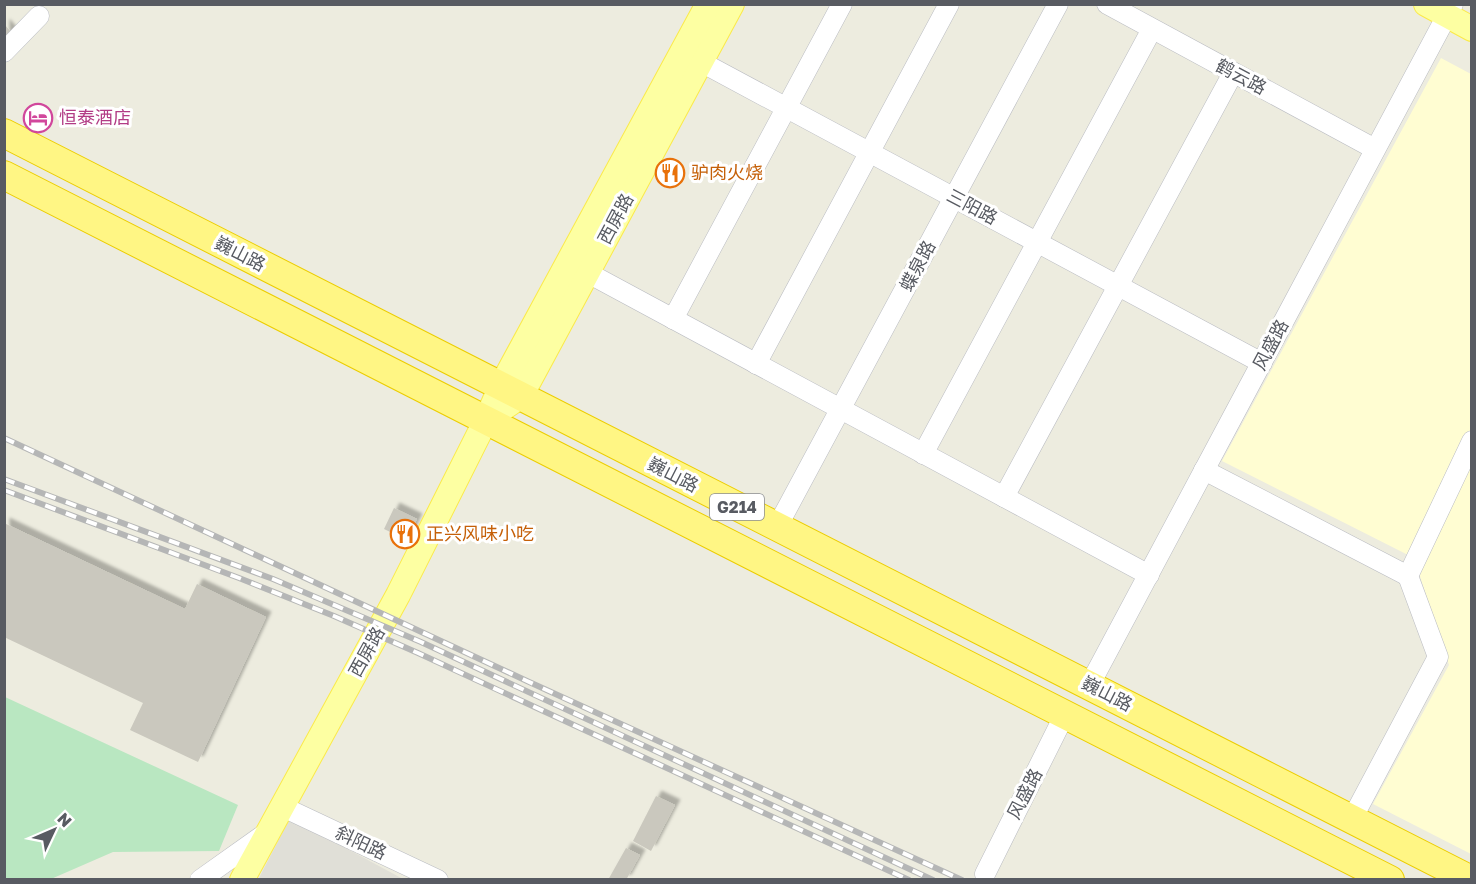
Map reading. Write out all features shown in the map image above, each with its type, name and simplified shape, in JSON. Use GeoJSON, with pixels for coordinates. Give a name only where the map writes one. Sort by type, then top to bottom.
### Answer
{"type":"FeatureCollection","features":[{"type":"Feature","properties":{"kind":"highway","name":"巍山路"},"geometry":{"type":"LineString","coordinates":[[4,134],[1469,879]]}},
{"type":"Feature","properties":{"kind":"highway","name":"巍山路"},"geometry":{"type":"LineString","coordinates":[[4,175],[1390,879]]}},
{"type":"Feature","properties":{"kind":"highway"},"geometry":{"type":"LineString","coordinates":[[1065,714],[1089,686]]}},
{"type":"Feature","properties":{"kind":"main road","name":"西屏路"},"geometry":{"type":"LineString","coordinates":[[692,57],[708,4]]}},
{"type":"Feature","properties":{"kind":"main road","name":"西屏路"},"geometry":{"type":"LineString","coordinates":[[242,879],[398,595],[486,420],[511,391],[692,57],[732,4]]}},
{"type":"Feature","properties":{"kind":"main road"},"geometry":{"type":"LineString","coordinates":[[1442,8],[1472,29]]}},
{"type":"Feature","properties":{"kind":"street"},"geometry":{"type":"LineString","coordinates":[[673,319],[842,4]]}},
{"type":"Feature","properties":{"kind":"street"},"geometry":{"type":"LineString","coordinates":[[756,364],[949,4]]}},
{"type":"Feature","properties":{"kind":"street","name":"蝶泉路"},"geometry":{"type":"LineString","coordinates":[[777,527],[1058,4]]}},
{"type":"Feature","properties":{"kind":"street","name":"鹤云路"},"geometry":{"type":"LineString","coordinates":[[1107,4],[1376,149]]}},
{"type":"Feature","properties":{"kind":"street","name":"风盛路"},"geometry":{"type":"LineString","coordinates":[[1089,686],[1376,149],[1442,8]]}},
{"type":"Feature","properties":{"kind":"street"},"geometry":{"type":"LineString","coordinates":[[4,52],[39,16]]}},
{"type":"Feature","properties":{"kind":"street"},"geometry":{"type":"LineString","coordinates":[[923,454],[1152,29]]}},
{"type":"Feature","properties":{"kind":"street","name":"三阳路"},"geometry":{"type":"LineString","coordinates":[[692,57],[1262,363]]}},
{"type":"Feature","properties":{"kind":"street"},"geometry":{"type":"LineString","coordinates":[[1004,497],[1233,72]]}},
{"type":"Feature","properties":{"kind":"street"},"geometry":{"type":"LineString","coordinates":[[578,268],[1149,575]]}},
{"type":"Feature","properties":{"kind":"street"},"geometry":{"type":"LineString","coordinates":[[1408,576],[1472,441]]}},
{"type":"Feature","properties":{"kind":"street"},"geometry":{"type":"LineString","coordinates":[[1204,470],[1408,576],[1438,657],[1352,819]]}},
{"type":"Feature","properties":{"kind":"street","name":"风盛路"},"geometry":{"type":"LineString","coordinates":[[985,874],[1065,714]]}},
{"type":"Feature","properties":{"kind":"street","name":"斜阳路"},"geometry":{"type":"LineString","coordinates":[[283,807],[438,879]]}},
{"type":"Feature","properties":{"kind":"street"},"geometry":{"type":"LineString","coordinates":[[200,879],[270,830]]}},
{"type":"Feature","properties":{"kind":"shaded area"},"geometry":{"type":"Polygon","coordinates":[[[1441,58],[1471,74],[1471,854],[1373,804],[1449,665],[1414,558],[1222,461],[1441,58]]]}},
{"type":"Feature","properties":{"kind":"shaded area"},"geometry":{"type":"Polygon","coordinates":[[[290,818],[403,879],[258,880],[290,818]]]}},
{"type":"Feature","properties":{"kind":"green space"},"geometry":{"type":"Polygon","coordinates":[[[5,697],[238,805],[219,851],[113,852],[51,879],[5,879],[5,697]]]}},
{"type":"Feature","properties":{"kind":"building"},"geometry":{"type":"Polygon","coordinates":[[[4,24],[12,33],[4,40],[4,24]]]}},
{"type":"Feature","properties":{"kind":"building"},"geometry":{"type":"Polygon","coordinates":[[[394,508],[417,519],[407,540],[384,529],[394,508]]]}},
{"type":"Feature","properties":{"kind":"building"},"geometry":{"type":"Polygon","coordinates":[[[4,523],[185,609],[197,584],[266,617],[198,762],[130,730],[143,703],[4,637],[4,523]]]}},
{"type":"Feature","properties":{"kind":"building"},"geometry":{"type":"Polygon","coordinates":[[[656,796],[675,805],[651,851],[633,841],[656,796]]]}},
{"type":"Feature","properties":{"kind":"building"},"geometry":{"type":"Polygon","coordinates":[[[626,848],[640,855],[626,880],[608,880],[626,848]]]}},
{"type":"Feature","properties":{"kind":"railway"},"geometry":{"type":"LineString","coordinates":[[4,438],[962,880]]}},
{"type":"Feature","properties":{"kind":"railway"},"geometry":{"type":"LineString","coordinates":[[4,479],[273,579],[421,642],[933,880]]}},
{"type":"Feature","properties":{"kind":"railway"},"geometry":{"type":"LineString","coordinates":[[4,490],[334,616],[909,880]]}},
{"type":"Feature","properties":{"kind":"place","name":"恒泰酒店"},"geometry":{"type":"Point","coordinates":[38,118]}},
{"type":"Feature","properties":{"kind":"place","name":"驴肉火烧"},"geometry":{"type":"Point","coordinates":[670,173]}},
{"type":"Feature","properties":{"kind":"place","name":"正兴风味小吃"},"geometry":{"type":"Point","coordinates":[405,534]}}]}
